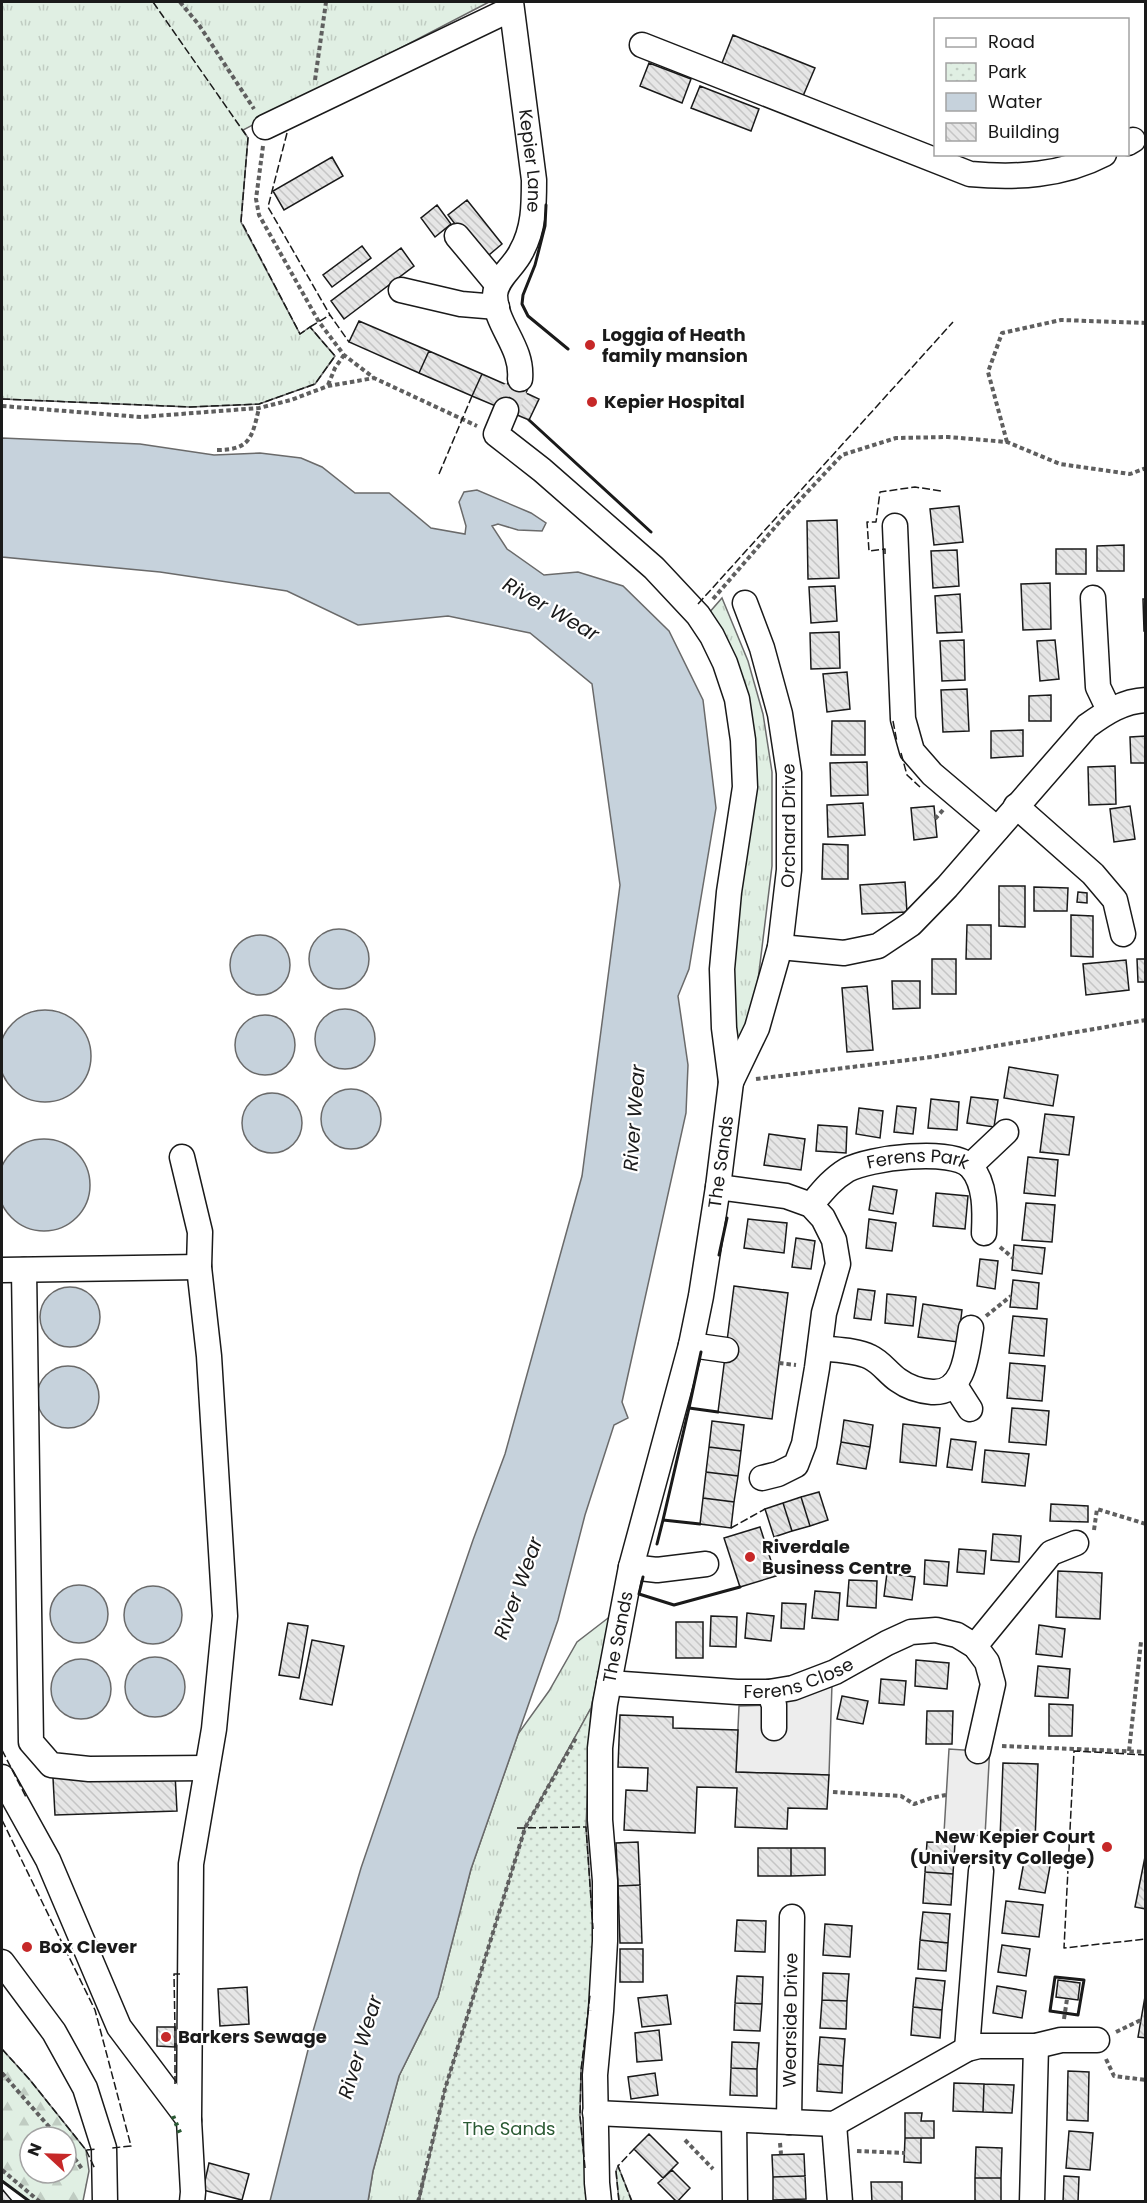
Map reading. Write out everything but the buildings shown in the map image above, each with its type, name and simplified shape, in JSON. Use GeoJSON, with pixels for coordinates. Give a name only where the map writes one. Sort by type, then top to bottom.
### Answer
{"type":"FeatureCollection","features":[{"type":"Feature","properties":{"kind":"street"},"geometry":{"type":"LineString","coordinates":[[266,127],[511,5]]}},
{"type":"Feature","properties":{"kind":"street","name":"Kepier Lane"},"geometry":{"type":"LineString","coordinates":[[497,296],[522,251],[533,220],[534,201],[533,168],[511,5]]}},
{"type":"Feature","properties":{"kind":"street"},"geometry":{"type":"LineString","coordinates":[[642,45],[970,174],[1006,177],[1052,173],[1088,163],[1100,156]]}},
{"type":"Feature","properties":{"kind":"street"},"geometry":{"type":"LineString","coordinates":[[457,236],[497,296],[519,356],[520,379]]}},
{"type":"Feature","properties":{"kind":"street"},"geometry":{"type":"LineString","coordinates":[[401,291],[461,304],[497,296]]}},
{"type":"Feature","properties":{"kind":"street"},"geometry":{"type":"LineString","coordinates":[[506,411],[495,434],[542,470],[654,568],[698,615],[712,636],[725,663],[737,699],[745,788],[729,892],[722,969],[724,1028],[732,1082]]}},
{"type":"Feature","properties":{"kind":"street"},"geometry":{"type":"LineString","coordinates":[[895,526],[903,718],[912,751],[932,774],[997,829]]}},
{"type":"Feature","properties":{"kind":"street"},"geometry":{"type":"LineString","coordinates":[[1093,598],[1098,687],[1109,710]]}},
{"type":"Feature","properties":{"kind":"street","name":"Orchard Drive"},"geometry":{"type":"LineString","coordinates":[[732,1082],[757,1028],[780,946],[789,870],[789,772],[780,714],[762,648],[745,603]]}},
{"type":"Feature","properties":{"kind":"street"},"geometry":{"type":"LineString","coordinates":[[780,946],[843,953],[878,946],[911,924],[947,887],[1087,726],[1109,710],[1136,700],[1146,700]]}},
{"type":"Feature","properties":{"kind":"street"},"geometry":{"type":"LineString","coordinates":[[1016,806],[1093,874],[1114,900],[1124,934]]}},
{"type":"Feature","properties":{"kind":"street","name":"The Sands"},"geometry":{"type":"LineString","coordinates":[[599,2202],[594,2075],[605,1941],[600,1820],[600,1748],[609,1683],[631,1568],[691,1345],[701,1296],[732,1082]]}},
{"type":"Feature","properties":{"kind":"street"},"geometry":{"type":"LineString","coordinates":[[970,1166],[1006,1132]]}},
{"type":"Feature","properties":{"kind":"street","name":"Ferens Park"},"geometry":{"type":"LineString","coordinates":[[811,1205],[832,1180],[849,1169],[869,1163],[920,1155],[952,1158],[970,1166],[981,1185],[985,1217],[984,1233]]}},
{"type":"Feature","properties":{"kind":"street"},"geometry":{"type":"LineString","coordinates":[[182,1157],[200,1232],[199,1266],[209,1356],[225,1616],[214,1729],[190,1864],[189,2120],[192,2202]]}},
{"type":"Feature","properties":{"kind":"street"},"geometry":{"type":"LineString","coordinates":[[718,1187],[786,1196],[811,1205],[823,1218],[834,1240],[838,1264],[824,1313],[804,1444],[796,1465],[778,1474],[762,1478]]}},
{"type":"Feature","properties":{"kind":"street"},"geometry":{"type":"LineString","coordinates":[[199,1266],[13,1270],[31,1742],[51,1765],[89,1769],[207,1768]]}},
{"type":"Feature","properties":{"kind":"street"},"geometry":{"type":"LineString","coordinates":[[820,1348],[869,1356],[886,1367],[897,1379],[918,1391],[938,1392],[954,1384],[966,1357],[971,1328]]}},
{"type":"Feature","properties":{"kind":"street"},"geometry":{"type":"LineString","coordinates":[[691,1345],[726,1350]]}},
{"type":"Feature","properties":{"kind":"street"},"geometry":{"type":"LineString","coordinates":[[954,1384],[970,1410]]}},
{"type":"Feature","properties":{"kind":"street"},"geometry":{"type":"LineString","coordinates":[[978,1751],[993,1684],[987,1662],[975,1646],[1051,1553],[1076,1543]]}},
{"type":"Feature","properties":{"kind":"street"},"geometry":{"type":"LineString","coordinates":[[631,1568],[657,1570],[706,1564]]}},
{"type":"Feature","properties":{"kind":"street","name":"Ferens Close"},"geometry":{"type":"LineString","coordinates":[[609,1683],[769,1692],[793,1688],[835,1672],[911,1632],[936,1630],[957,1635],[975,1646]]}},
{"type":"Feature","properties":{"kind":"street"},"geometry":{"type":"LineString","coordinates":[[769,1692],[774,1705],[774,1728]]}},
{"type":"Feature","properties":{"kind":"street"},"geometry":{"type":"LineString","coordinates":[[2,1777],[48,1860],[119,2028],[189,2120]]}},
{"type":"Feature","properties":{"kind":"street"},"geometry":{"type":"LineString","coordinates":[[967,2049],[981,1871]]}},
{"type":"Feature","properties":{"kind":"street","name":"Wearside Drive"},"geometry":{"type":"LineString","coordinates":[[789,2122],[792,1917]]}},
{"type":"Feature","properties":{"kind":"street"},"geometry":{"type":"LineString","coordinates":[[2,1962],[54,2032],[85,2088],[104,2148],[105,2202]]}},
{"type":"Feature","properties":{"kind":"street"},"geometry":{"type":"LineString","coordinates":[[595,2114],[834,2124],[967,2049],[979,2046],[1036,2046],[1064,2019],[1097,2040]]}},
{"type":"Feature","properties":{"kind":"street"},"geometry":{"type":"LineString","coordinates":[[1032,2202],[1036,2046]]}},
{"type":"Feature","properties":{"kind":"street"},"geometry":{"type":"LineString","coordinates":[[734,2120],[735,2196]]}},
{"type":"Feature","properties":{"kind":"street"},"geometry":{"type":"LineString","coordinates":[[834,2124],[840,2202]]}},
{"type":"Feature","properties":{"kind":"path"},"geometry":{"type":"LineString","coordinates":[[180,2],[199,25],[266,127],[256,199],[259,215],[319,322],[344,355],[374,378],[495,434]]}},
{"type":"Feature","properties":{"kind":"path"},"geometry":{"type":"LineString","coordinates":[[311,105],[326,2]]}},
{"type":"Feature","properties":{"kind":"path"},"geometry":{"type":"LineString","coordinates":[[1007,442],[988,372],[1002,333],[1061,320],[1146,323]]}},
{"type":"Feature","properties":{"kind":"path"},"geometry":{"type":"LineString","coordinates":[[328,386],[335,368],[344,355]]}},
{"type":"Feature","properties":{"kind":"path"},"geometry":{"type":"LineString","coordinates":[[2,406],[141,417],[260,408],[291,400],[328,386],[374,378]]}},
{"type":"Feature","properties":{"kind":"path"},"geometry":{"type":"LineString","coordinates":[[217,450],[235,450],[247,442],[255,428],[260,408]]}},
{"type":"Feature","properties":{"kind":"path"},"geometry":{"type":"LineString","coordinates":[[698,615],[842,455],[896,438],[948,437],[1007,442],[1060,464],[1130,474],[1146,468]]}},
{"type":"Feature","properties":{"kind":"path"},"geometry":{"type":"LineString","coordinates":[[732,1082],[932,1057],[1146,1020]]}},
{"type":"Feature","properties":{"kind":"path"},"geometry":{"type":"LineString","coordinates":[[971,1328],[1011,1296]]}},
{"type":"Feature","properties":{"kind":"path"},"geometry":{"type":"LineString","coordinates":[[1076,1543],[1093,1532],[1096,1509],[1146,1524]]}},
{"type":"Feature","properties":{"kind":"path"},"geometry":{"type":"LineString","coordinates":[[1129,1751],[1141,1642]]}},
{"type":"Feature","properties":{"kind":"path"},"geometry":{"type":"LineString","coordinates":[[418,2202],[445,2089],[525,1828],[579,1732]]}},
{"type":"Feature","properties":{"kind":"path"},"geometry":{"type":"LineString","coordinates":[[978,1751],[990,1745],[1146,1752]]}},
{"type":"Feature","properties":{"kind":"path"},"geometry":{"type":"LineString","coordinates":[[833,1792],[901,1796],[914,1804],[931,1797],[946,1795]]}},
{"type":"Feature","properties":{"kind":"path"},"geometry":{"type":"LineString","coordinates":[[2,2073],[48,2125]]}},
{"type":"Feature","properties":{"kind":"path"},"geometry":{"type":"LineString","coordinates":[[1114,2076],[1146,2080]]}},
{"type":"Feature","properties":{"kind":"path"},"geometry":{"type":"LineString","coordinates":[[661,2116],[735,2196]]}},
{"type":"Feature","properties":{"kind":"path"},"geometry":{"type":"LineString","coordinates":[[837,2151],[904,2153]]}},
{"type":"Feature","properties":{"kind":"path"},"geometry":{"type":"LineString","coordinates":[[2,2170],[40,2202]]}},
{"type":"Feature","properties":{"kind":"green space"},"geometry":{"type":"Polygon","coordinates":[[[2,2],[489,2],[243,130],[248,138],[241,222],[300,334],[310,327],[335,356],[315,384],[259,404],[190,407],[2,399],[2,2]]]}},
{"type":"Feature","properties":{"kind":"green space"},"geometry":{"type":"Polygon","coordinates":[[[722,598],[748,661],[763,714],[772,772],[772,866],[758,980],[742,1046],[735,1048],[732,925],[751,786],[708,614],[722,598]]]}},
{"type":"Feature","properties":{"kind":"green space"},"geometry":{"type":"Polygon","coordinates":[[[612,1615],[591,1708],[525,1828],[418,2201],[368,2202],[373,2171],[399,2076],[438,1997],[471,1869],[518,1734],[549,1691],[577,1642],[612,1615]]]}},
{"type":"Feature","properties":{"kind":"green space","name":"The Sands"},"geometry":{"type":"Polygon","coordinates":[[[591,1708],[586,1827],[594,1940],[589,2016],[581,2070],[580,2116],[588,2201],[419,2202],[445,2089],[525,1828],[591,1708]]]}},
{"type":"Feature","properties":{"kind":"green space"},"geometry":{"type":"Polygon","coordinates":[[[2,2049],[66,2125],[18,2125],[18,2185],[78,2185],[78,2140],[86,2150],[89,2171],[83,2201],[29,2201],[2,2181],[2,2049]]]}},
{"type":"Feature","properties":{"kind":"green space"},"geometry":{"type":"Polygon","coordinates":[[[618,2166],[632,2201],[619,2201],[616,2171],[618,2166]]]}},
{"type":"Feature","properties":{"kind":"shaded area"},"geometry":{"type":"Polygon","coordinates":[[[832,1684],[829,1775],[736,1772],[739,1706],[774,1705],[832,1684]]]}},
{"type":"Feature","properties":{"kind":"shaded area"},"geometry":{"type":"Polygon","coordinates":[[[990,1745],[985,1836],[944,1833],[949,1749],[978,1751],[990,1745]]]}},
{"type":"Feature","properties":{"kind":"water","name":"River Wear"},"geometry":{"type":"Polygon","coordinates":[[[2,438],[140,444],[214,455],[260,453],[301,458],[322,467],[355,493],[389,493],[431,528],[465,534],[466,526],[459,502],[464,492],[477,490],[531,513],[546,523],[542,531],[518,530],[498,524],[492,526],[507,549],[544,575],[578,572],[623,586],[669,631],[703,700],[716,808],[689,969],[678,996],[688,1065],[686,1113],[622,1402],[628,1418],[614,1425],[585,1515],[558,1620],[471,1869],[438,1997],[399,2076],[373,2171],[368,2201],[270,2201],[311,2038],[361,1868],[473,1540],[505,1454],[582,1176],[620,885],[592,684],[530,633],[448,616],[358,625],[287,591],[160,572],[2,557],[2,438]]]}},
{"type":"Feature","properties":{"kind":"water"},"geometry":{"type":"Polygon","coordinates":[[[333,929],[345,929],[356,934],[364,942],[369,959],[367,971],[356,984],[345,989],[333,989],[322,984],[314,976],[309,965],[309,953],[314,942],[322,934],[333,929]]]}},
{"type":"Feature","properties":{"kind":"water"},"geometry":{"type":"Polygon","coordinates":[[[254,935],[266,935],[277,940],[285,948],[290,965],[288,977],[277,990],[266,995],[254,995],[243,990],[235,982],[230,971],[230,959],[235,948],[243,940],[254,935]]]}},
{"type":"Feature","properties":{"kind":"water"},"geometry":{"type":"Polygon","coordinates":[[[339,1009],[351,1009],[362,1014],[370,1022],[375,1039],[373,1051],[362,1064],[351,1069],[339,1069],[328,1064],[320,1056],[315,1045],[315,1033],[320,1022],[328,1014],[339,1009]]]}},
{"type":"Feature","properties":{"kind":"water"},"geometry":{"type":"Polygon","coordinates":[[[45,1010],[63,1013],[78,1023],[88,1038],[91,1056],[88,1074],[78,1089],[63,1099],[45,1102],[27,1099],[12,1089],[2,1074],[-1,1056],[2,1038],[12,1023],[27,1013],[45,1010]]]}},
{"type":"Feature","properties":{"kind":"water"},"geometry":{"type":"Polygon","coordinates":[[[259,1015],[271,1015],[282,1020],[290,1028],[295,1045],[293,1057],[282,1070],[271,1075],[259,1075],[248,1070],[240,1062],[235,1051],[235,1039],[240,1028],[248,1020],[259,1015]]]}},
{"type":"Feature","properties":{"kind":"water"},"geometry":{"type":"Polygon","coordinates":[[[345,1089],[357,1089],[368,1094],[376,1102],[381,1119],[379,1131],[368,1144],[357,1149],[345,1149],[334,1144],[326,1136],[321,1125],[321,1113],[326,1102],[334,1094],[345,1089]]]}},
{"type":"Feature","properties":{"kind":"water"},"geometry":{"type":"Polygon","coordinates":[[[266,1093],[278,1093],[289,1098],[297,1106],[302,1123],[300,1135],[289,1148],[278,1153],[266,1153],[255,1148],[247,1140],[242,1129],[242,1117],[247,1106],[255,1098],[266,1093]]]}},
{"type":"Feature","properties":{"kind":"water"},"geometry":{"type":"Polygon","coordinates":[[[44,1139],[62,1142],[77,1152],[87,1167],[89,1176],[87,1203],[77,1218],[62,1228],[44,1231],[26,1228],[11,1218],[1,1203],[-1,1176],[1,1167],[11,1152],[26,1142],[44,1139]]]}},
{"type":"Feature","properties":{"kind":"water"},"geometry":{"type":"Polygon","coordinates":[[[70,1287],[87,1292],[95,1300],[100,1317],[95,1334],[87,1342],[70,1347],[53,1342],[45,1334],[40,1317],[45,1300],[53,1292],[70,1287]]]}},
{"type":"Feature","properties":{"kind":"water"},"geometry":{"type":"Polygon","coordinates":[[[68,1366],[80,1368],[90,1375],[97,1385],[99,1397],[97,1409],[90,1419],[80,1426],[68,1428],[56,1426],[46,1419],[39,1409],[37,1397],[39,1385],[46,1375],[56,1368],[68,1366]]]}},
{"type":"Feature","properties":{"kind":"water"},"geometry":{"type":"Polygon","coordinates":[[[79,1585],[90,1587],[103,1598],[108,1614],[106,1625],[95,1638],[79,1643],[68,1641],[55,1630],[50,1614],[52,1603],[63,1590],[79,1585]]]}},
{"type":"Feature","properties":{"kind":"water"},"geometry":{"type":"Polygon","coordinates":[[[147,1586],[159,1586],[174,1594],[182,1609],[182,1621],[174,1636],[159,1644],[147,1644],[132,1636],[124,1621],[124,1609],[132,1594],[147,1586]]]}},
{"type":"Feature","properties":{"kind":"water"},"geometry":{"type":"Polygon","coordinates":[[[149,1657],[161,1657],[172,1662],[180,1670],[185,1687],[183,1699],[172,1712],[161,1717],[149,1717],[138,1712],[130,1704],[125,1693],[125,1681],[130,1670],[138,1662],[149,1657]]]}},
{"type":"Feature","properties":{"kind":"water"},"geometry":{"type":"Polygon","coordinates":[[[75,1659],[87,1659],[98,1664],[106,1672],[111,1689],[109,1701],[98,1714],[87,1719],[75,1719],[64,1714],[56,1706],[51,1695],[51,1683],[56,1672],[64,1664],[75,1659]]]}},
{"type":"Feature","properties":{"kind":"tunnel"},"geometry":{"type":"LineString","coordinates":[[506,410],[520,379]]}},
{"type":"Feature","properties":{"kind":"hedge"},"geometry":{"type":"LineString","coordinates":[[173,2116],[180,2133]]}},
{"type":"Feature","properties":{"kind":"fence"},"geometry":{"type":"LineString","coordinates":[[2,399],[190,407],[259,404],[315,384],[335,356],[310,327],[300,334],[241,221],[248,138],[153,2]]}},
{"type":"Feature","properties":{"kind":"fence"},"geometry":{"type":"LineString","coordinates":[[287,133],[268,207],[330,315],[349,342]]}},
{"type":"Feature","properties":{"kind":"fence"},"geometry":{"type":"LineString","coordinates":[[310,327],[330,315]]}},
{"type":"Feature","properties":{"kind":"fence"},"geometry":{"type":"LineString","coordinates":[[698,604],[953,322]]}},
{"type":"Feature","properties":{"kind":"fence"},"geometry":{"type":"LineString","coordinates":[[439,474],[472,396]]}},
{"type":"Feature","properties":{"kind":"fence"},"geometry":{"type":"LineString","coordinates":[[885,554],[885,549],[869,551],[867,522],[876,522],[880,492],[915,487],[941,491]]}},
{"type":"Feature","properties":{"kind":"fence"},"geometry":{"type":"LineString","coordinates":[[893,721],[897,742]]}},
{"type":"Feature","properties":{"kind":"fence"},"geometry":{"type":"LineString","coordinates":[[901,753],[907,775],[920,787]]}},
{"type":"Feature","properties":{"kind":"fence"},"geometry":{"type":"LineString","coordinates":[[731,1528],[765,1509]]}},
{"type":"Feature","properties":{"kind":"fence"},"geometry":{"type":"LineString","coordinates":[[2,1750],[26,1797]]}},
{"type":"Feature","properties":{"kind":"fence"},"geometry":{"type":"LineString","coordinates":[[1146,1755],[1074,1751],[1064,1948],[1146,1939]]}},
{"type":"Feature","properties":{"kind":"fence"},"geometry":{"type":"LineString","coordinates":[[2,1820],[95,2010],[131,2146],[112,2148]]}},
{"type":"Feature","properties":{"kind":"fence"},"geometry":{"type":"LineString","coordinates":[[517,1828],[586,1827],[593,1929]]}},
{"type":"Feature","properties":{"kind":"fence"},"geometry":{"type":"LineString","coordinates":[[175,2031],[174,1974],[181,1974]]}},
{"type":"Feature","properties":{"kind":"fence"},"geometry":{"type":"LineString","coordinates":[[585,2168],[580,2116],[581,2070],[590,1995]]}},
{"type":"Feature","properties":{"kind":"fence"},"geometry":{"type":"LineString","coordinates":[[175,2043],[175,2085]]}},
{"type":"Feature","properties":{"kind":"fence"},"geometry":{"type":"LineString","coordinates":[[2,2049],[86,2150],[97,2149]]}},
{"type":"Feature","properties":{"kind":"fence"},"geometry":{"type":"LineString","coordinates":[[632,2202],[618,2166],[634,2149]]}},
{"type":"Feature","properties":{"kind":"fence"},"geometry":{"type":"LineString","coordinates":[[86,2150],[95,2169]]}},
{"type":"Feature","properties":{"kind":"fence"},"geometry":{"type":"LineString","coordinates":[[616,2171],[619,2202]]}},
{"type":"Feature","properties":{"kind":"wall"},"geometry":{"type":"LineString","coordinates":[[546,205],[545,226],[522,304],[528,316],[568,349]]}},
{"type":"Feature","properties":{"kind":"wall"},"geometry":{"type":"LineString","coordinates":[[529,420],[651,532]]}},
{"type":"Feature","properties":{"kind":"wall"},"geometry":{"type":"LineString","coordinates":[[719,1255],[727,1218]]}},
{"type":"Feature","properties":{"kind":"wall"},"geometry":{"type":"LineString","coordinates":[[689,1408],[701,1352]]}},
{"type":"Feature","properties":{"kind":"wall"},"geometry":{"type":"LineString","coordinates":[[700,1524],[663,1520],[689,1408],[718,1412]]}},
{"type":"Feature","properties":{"kind":"wall"},"geometry":{"type":"LineString","coordinates":[[657,1544],[663,1520]]}},
{"type":"Feature","properties":{"kind":"wall"},"geometry":{"type":"LineString","coordinates":[[643,1577],[639,1594],[674,1605],[740,1587]]}},
{"type":"Feature","properties":{"kind":"wall"},"geometry":{"type":"LineString","coordinates":[[1055,1977],[1084,1980],[1078,2015],[1050,2011],[1055,1977]]}},
{"type":"Feature","properties":{"kind":"wall"},"geometry":{"type":"LineString","coordinates":[[2,2181],[29,2201]]}},
{"type":"Feature","properties":{"kind":"place","name":"Loggia of Heath family mansion"},"geometry":{"type":"Point","coordinates":[590,345]}},
{"type":"Feature","properties":{"kind":"place","name":"Kepier Hospital"},"geometry":{"type":"Point","coordinates":[592,402]}},
{"type":"Feature","properties":{"kind":"place","name":"Riverdale Business Centre"},"geometry":{"type":"Point","coordinates":[750,1557]}},
{"type":"Feature","properties":{"kind":"place","name":"New Kepier Court (University College)"},"geometry":{"type":"Point","coordinates":[1107,1847]}},
{"type":"Feature","properties":{"kind":"place","name":"Box Clever"},"geometry":{"type":"Point","coordinates":[27,1947]}},
{"type":"Feature","properties":{"kind":"place","name":"Barkers Sewage"},"geometry":{"type":"Point","coordinates":[166,2037]}}]}
